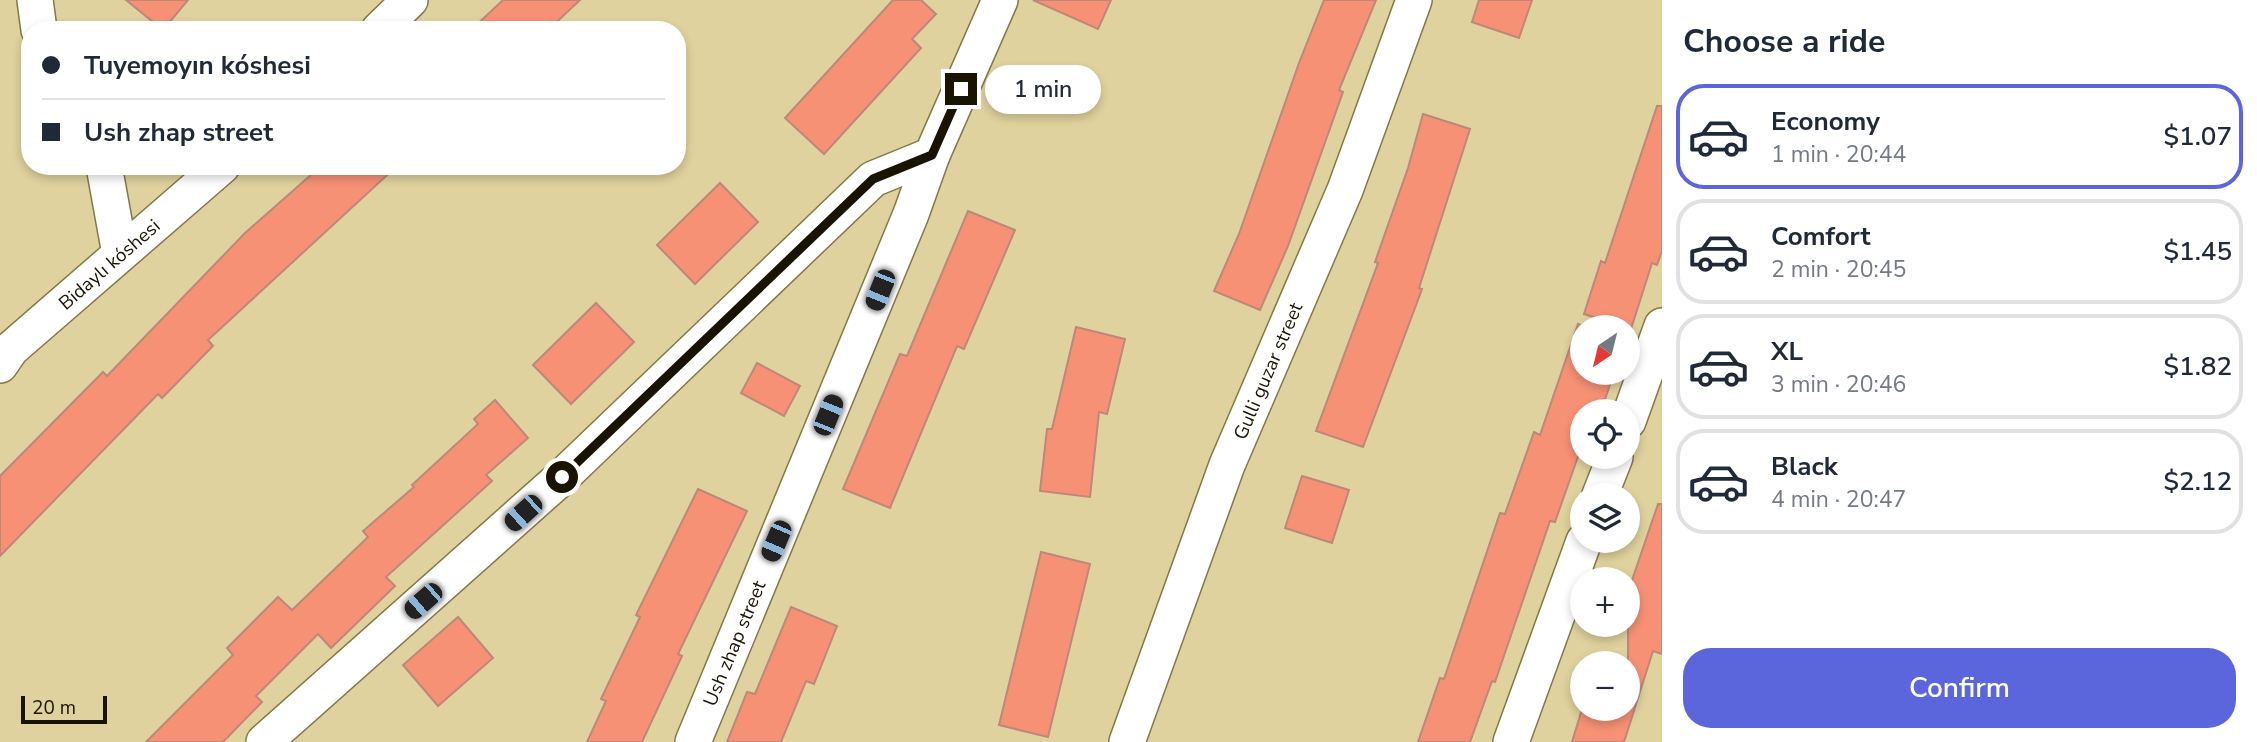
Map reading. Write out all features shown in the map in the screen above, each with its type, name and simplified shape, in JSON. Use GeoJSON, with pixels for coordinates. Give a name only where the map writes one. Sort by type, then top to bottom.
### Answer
{"type":"FeatureCollection","features":[{"type":"Feature","properties":{"kind":"street"},"geometry":{"type":"LineString","coordinates":[[35,0],[38,21]]}},
{"type":"Feature","properties":{"kind":"street"},"geometry":{"type":"LineString","coordinates":[[389,21],[411,0]]}},
{"type":"Feature","properties":{"kind":"street","name":"Ush zhap street"},"geometry":{"type":"LineString","coordinates":[[693,742],[911,214],[932,155],[1000,0]]}},
{"type":"Feature","properties":{"kind":"street","name":"Gulli guzar street"},"geometry":{"type":"LineString","coordinates":[[1127,742],[1227,465],[1345,190],[1414,0]]}},
{"type":"Feature","properties":{"kind":"street"},"geometry":{"type":"LineString","coordinates":[[264,742],[562,477],[873,179],[932,155]]}},
{"type":"Feature","properties":{"kind":"street"},"geometry":{"type":"LineString","coordinates":[[106,175],[120,254]]}},
{"type":"Feature","properties":{"kind":"street","name":"Bidaylı kóshesi"},"geometry":{"type":"LineString","coordinates":[[0,365],[11,349],[212,175]]}},
{"type":"Feature","properties":{"kind":"street"},"geometry":{"type":"LineString","coordinates":[[1636,399],[1662,327]]}},
{"type":"Feature","properties":{"kind":"street"},"geometry":{"type":"LineString","coordinates":[[1511,742],[1580,553]]}},
{"type":"Feature","properties":{"kind":"building"},"geometry":{"type":"Polygon","coordinates":[[[126,0],[188,0],[170,21],[152,21],[126,0]]]}},
{"type":"Feature","properties":{"kind":"building"},"geometry":{"type":"Polygon","coordinates":[[[503,0],[580,0],[558,21],[481,21],[503,0]]]}},
{"type":"Feature","properties":{"kind":"building"},"geometry":{"type":"Polygon","coordinates":[[[893,0],[921,0],[936,14],[912,39],[921,48],[824,154],[785,118],[893,0]]]}},
{"type":"Feature","properties":{"kind":"building"},"geometry":{"type":"Polygon","coordinates":[[[1033,0],[1111,0],[1098,29],[1033,0]]]}},
{"type":"Feature","properties":{"kind":"building"},"geometry":{"type":"Polygon","coordinates":[[[1324,0],[1376,0],[1339,90],[1343,92],[1288,246],[1260,310],[1214,291],[1239,234],[1324,0]]]}},
{"type":"Feature","properties":{"kind":"building"},"geometry":{"type":"Polygon","coordinates":[[[1479,0],[1532,0],[1519,38],[1472,22],[1479,0]]]}},
{"type":"Feature","properties":{"kind":"building"},"geometry":{"type":"Polygon","coordinates":[[[1657,106],[1662,106],[1662,251],[1657,265],[1652,263],[1635,315],[1584,314],[1601,261],[1605,263],[1657,106]]]}},
{"type":"Feature","properties":{"kind":"building"},"geometry":{"type":"Polygon","coordinates":[[[1423,114],[1470,129],[1419,288],[1422,289],[1363,447],[1316,431],[1378,263],[1375,262],[1408,168],[1423,114]]]}},
{"type":"Feature","properties":{"kind":"building"},"geometry":{"type":"Polygon","coordinates":[[[311,175],[387,175],[208,340],[213,346],[162,398],[158,394],[0,556],[0,476],[103,372],[107,376],[245,233],[311,175]]]}},
{"type":"Feature","properties":{"kind":"building"},"geometry":{"type":"Polygon","coordinates":[[[720,183],[758,222],[695,284],[657,245],[720,183]]]}},
{"type":"Feature","properties":{"kind":"building"},"geometry":{"type":"Polygon","coordinates":[[[968,211],[1015,230],[964,349],[957,346],[890,508],[843,489],[900,354],[907,356],[968,211]]]}},
{"type":"Feature","properties":{"kind":"building"},"geometry":{"type":"Polygon","coordinates":[[[596,303],[634,342],[571,404],[533,365],[596,303]]]}},
{"type":"Feature","properties":{"kind":"building"},"geometry":{"type":"Polygon","coordinates":[[[1076,327],[1125,339],[1107,414],[1099,412],[1090,497],[1040,491],[1047,429],[1052,429],[1076,327]]]}},
{"type":"Feature","properties":{"kind":"building"},"geometry":{"type":"Polygon","coordinates":[[[1570,347],[1570,385],[1610,385],[1605,399],[1570,399],[1570,469],[1574,469],[1555,522],[1550,521],[1495,682],[1492,681],[1470,742],[1418,742],[1440,678],[1444,679],[1500,513],[1505,514],[1534,432],[1540,435],[1570,347]]]}},
{"type":"Feature","properties":{"kind":"building"},"geometry":{"type":"Polygon","coordinates":[[[757,363],[800,386],[784,416],[741,393],[757,363]]]}},
{"type":"Feature","properties":{"kind":"building"},"geometry":{"type":"Polygon","coordinates":[[[495,400],[528,438],[486,475],[492,481],[386,577],[395,586],[331,648],[318,634],[256,696],[262,702],[223,742],[146,742],[233,655],[227,648],[278,597],[292,610],[368,537],[363,531],[414,487],[412,485],[478,424],[474,419],[495,400]]]}},
{"type":"Feature","properties":{"kind":"building"},"geometry":{"type":"Polygon","coordinates":[[[1302,476],[1349,490],[1332,543],[1285,528],[1302,476]]]}},
{"type":"Feature","properties":{"kind":"building"},"geometry":{"type":"Polygon","coordinates":[[[698,489],[747,511],[678,654],[682,656],[642,742],[587,742],[606,701],[601,699],[640,617],[636,615],[698,489]]]}},
{"type":"Feature","properties":{"kind":"building"},"geometry":{"type":"Polygon","coordinates":[[[1658,504],[1662,504],[1662,654],[1653,651],[1640,692],[1640,651],[1628,651],[1628,637],[1640,637],[1640,567],[1637,567],[1658,504]]]}},
{"type":"Feature","properties":{"kind":"building"},"geometry":{"type":"Polygon","coordinates":[[[1041,552],[1090,564],[1048,737],[999,725],[1041,552]]]}},
{"type":"Feature","properties":{"kind":"building"},"geometry":{"type":"Polygon","coordinates":[[[791,607],[837,626],[814,684],[806,681],[781,742],[727,742],[747,692],[755,694],[791,607]]]}},
{"type":"Feature","properties":{"kind":"building"},"geometry":{"type":"Polygon","coordinates":[[[458,617],[493,658],[438,706],[403,665],[458,617]]]}},
{"type":"Feature","properties":{"kind":"building"},"geometry":{"type":"Polygon","coordinates":[[[1578,721],[1631,721],[1624,742],[1572,742],[1578,721]]]}},
{"type":"Feature","properties":{"kind":"route"},"geometry":{"type":"LineString","coordinates":[[562,477],[873,179],[932,155],[961,89]]}}]}
